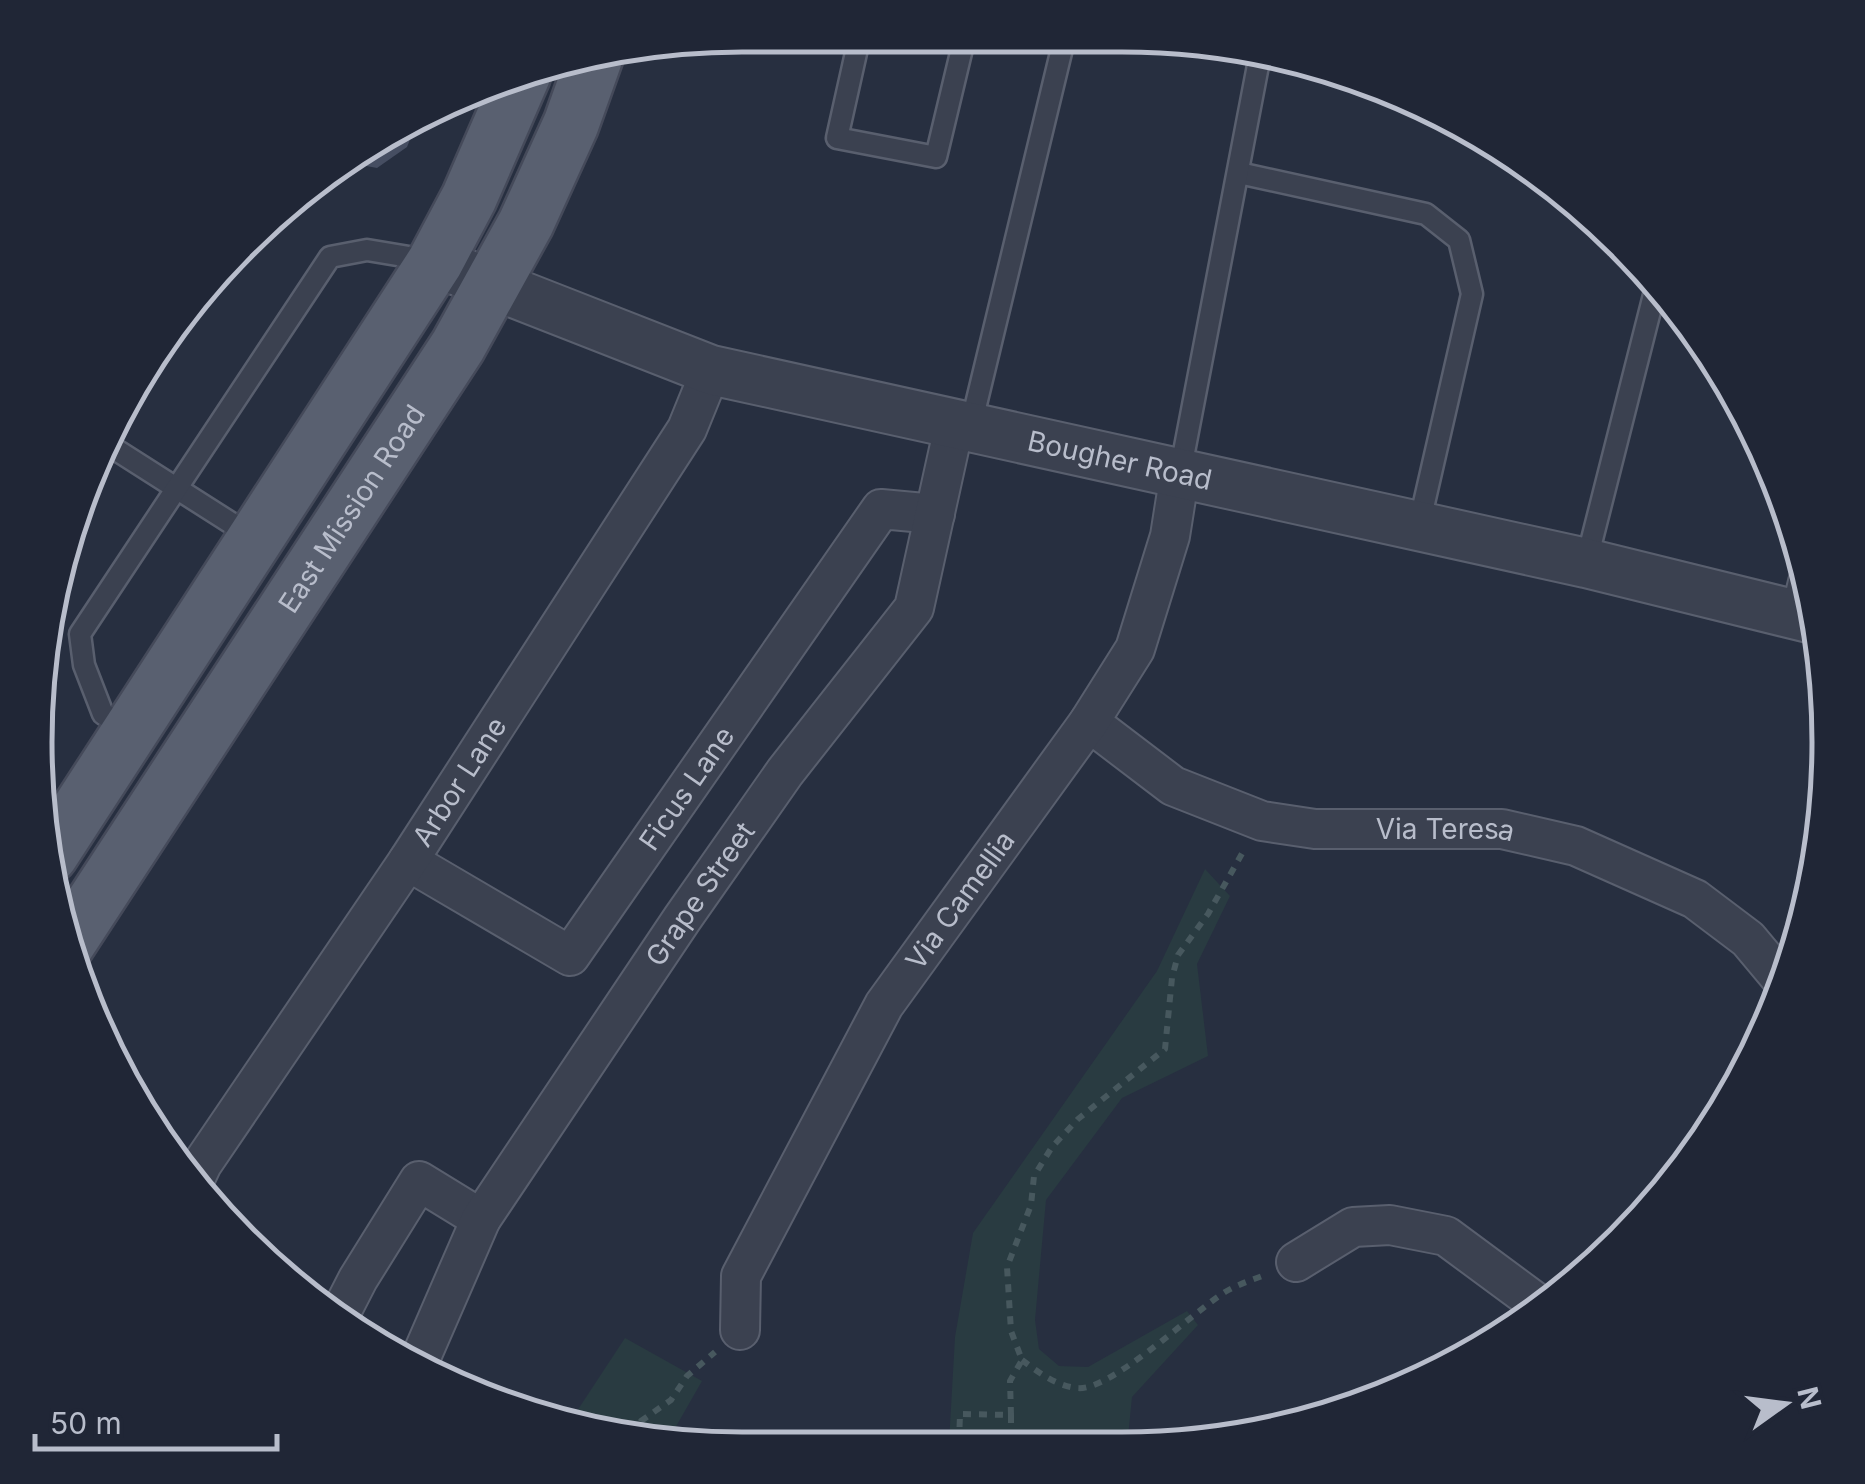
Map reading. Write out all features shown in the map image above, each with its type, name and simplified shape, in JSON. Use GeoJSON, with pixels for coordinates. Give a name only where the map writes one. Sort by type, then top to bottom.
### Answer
{"type":"FeatureCollection","features":[{"type":"Feature","properties":{"kind":"main road","name":"East Mission Road"},"geometry":{"type":"LineString","coordinates":[[78,927],[458,346],[534,207],[590,70]]}},
{"type":"Feature","properties":{"kind":"main road"},"geometry":{"type":"LineString","coordinates":[[60,841],[435,262],[516,91]]}},
{"type":"Feature","properties":{"kind":"street","name":"Bougher Road"},"geometry":{"type":"LineString","coordinates":[[435,262],[711,370],[1586,563],[1798,604]]}},
{"type":"Feature","properties":{"kind":"street","name":"Arbor Lane"},"geometry":{"type":"LineString","coordinates":[[200,1168],[408,860],[687,430],[711,370]]}},
{"type":"Feature","properties":{"kind":"street","name":"Grape Street"},"geometry":{"type":"LineString","coordinates":[[423,1353],[481,1219],[775,787],[914,608],[935,514],[963,423]]}},
{"type":"Feature","properties":{"kind":"street","name":"Via Camellia"},"geometry":{"type":"LineString","coordinates":[[740,1330],[742,1276],[884,1005],[1089,722],[1134,650],[1170,536],[1180,472]]}},
{"type":"Feature","properties":{"kind":"street","name":"Ficus Lane"},"geometry":{"type":"LineString","coordinates":[[408,860],[570,956],[881,509],[935,514]]}},
{"type":"Feature","properties":{"kind":"street","name":"Via Teresa"},"geometry":{"type":"LineString","coordinates":[[1089,722],[1172,786],[1262,821],[1315,830],[1502,829],[1576,846],[1695,899],[1748,939],[1774,970]]}},
{"type":"Feature","properties":{"kind":"street"},"geometry":{"type":"LineString","coordinates":[[345,1305],[419,1181],[481,1219]]}},
{"type":"Feature","properties":{"kind":"street"},"geometry":{"type":"LineString","coordinates":[[1296,1262],[1352,1227],[1390,1225],[1446,1236],[1529,1299]]}},
{"type":"Feature","properties":{"kind":"lane"},"geometry":{"type":"LineString","coordinates":[[857,52],[838,138],[936,158],[960,52]]}},
{"type":"Feature","properties":{"kind":"lane"},"geometry":{"type":"LineString","coordinates":[[963,423],[1061,52]]}},
{"type":"Feature","properties":{"kind":"lane"},"geometry":{"type":"LineString","coordinates":[[1180,472],[1258,66]]}},
{"type":"Feature","properties":{"kind":"lane"},"geometry":{"type":"LineString","coordinates":[[1239,173],[1426,214],[1459,240],[1472,294],[1420,525]]}},
{"type":"Feature","properties":{"kind":"lane"},"geometry":{"type":"LineString","coordinates":[[133,730],[102,714],[84,664],[80,634],[330,257],[367,250],[435,262]]}},
{"type":"Feature","properties":{"kind":"lane"},"geometry":{"type":"LineString","coordinates":[[1586,563],[1652,301]]}},
{"type":"Feature","properties":{"kind":"lane"},"geometry":{"type":"LineString","coordinates":[[118,451],[256,540]]}},
{"type":"Feature","properties":{"kind":"path"},"geometry":{"type":"LineString","coordinates":[[1262,821],[1208,914],[1178,955],[1165,1049],[1078,1119],[1052,1147],[1034,1176],[1031,1205],[1007,1267],[1011,1331],[1022,1360],[1046,1378],[1079,1389],[1106,1383],[1229,1290],[1296,1262]]}},
{"type":"Feature","properties":{"kind":"path"},"geometry":{"type":"LineString","coordinates":[[640,1424],[671,1400],[688,1376],[740,1330]]}},
{"type":"Feature","properties":{"kind":"path"},"geometry":{"type":"LineString","coordinates":[[1011,1432],[1010,1381],[1022,1360]]}},
{"type":"Feature","properties":{"kind":"path"},"geometry":{"type":"LineString","coordinates":[[959,1432],[960,1414],[1012,1416]]}},
{"type":"Feature","properties":{"kind":"shaded area"},"geometry":{"type":"Polygon","coordinates":[[[1205,869],[1230,896],[1197,964],[1208,1056],[1122,1098],[1046,1200],[1035,1320],[1039,1349],[1059,1366],[1088,1367],[1187,1311],[1198,1325],[1132,1397],[1129,1432],[950,1432],[955,1337],[973,1233],[1157,971],[1205,869]]]}},
{"type":"Feature","properties":{"kind":"shaded area"},"geometry":{"type":"Polygon","coordinates":[[[625,1338],[702,1381],[675,1428],[577,1411],[625,1338]]]}},
{"type":"Feature","properties":{"kind":"building"},"geometry":{"type":"Polygon","coordinates":[[[411,138],[407,147],[377,168],[364,166],[411,138]]]}}]}
